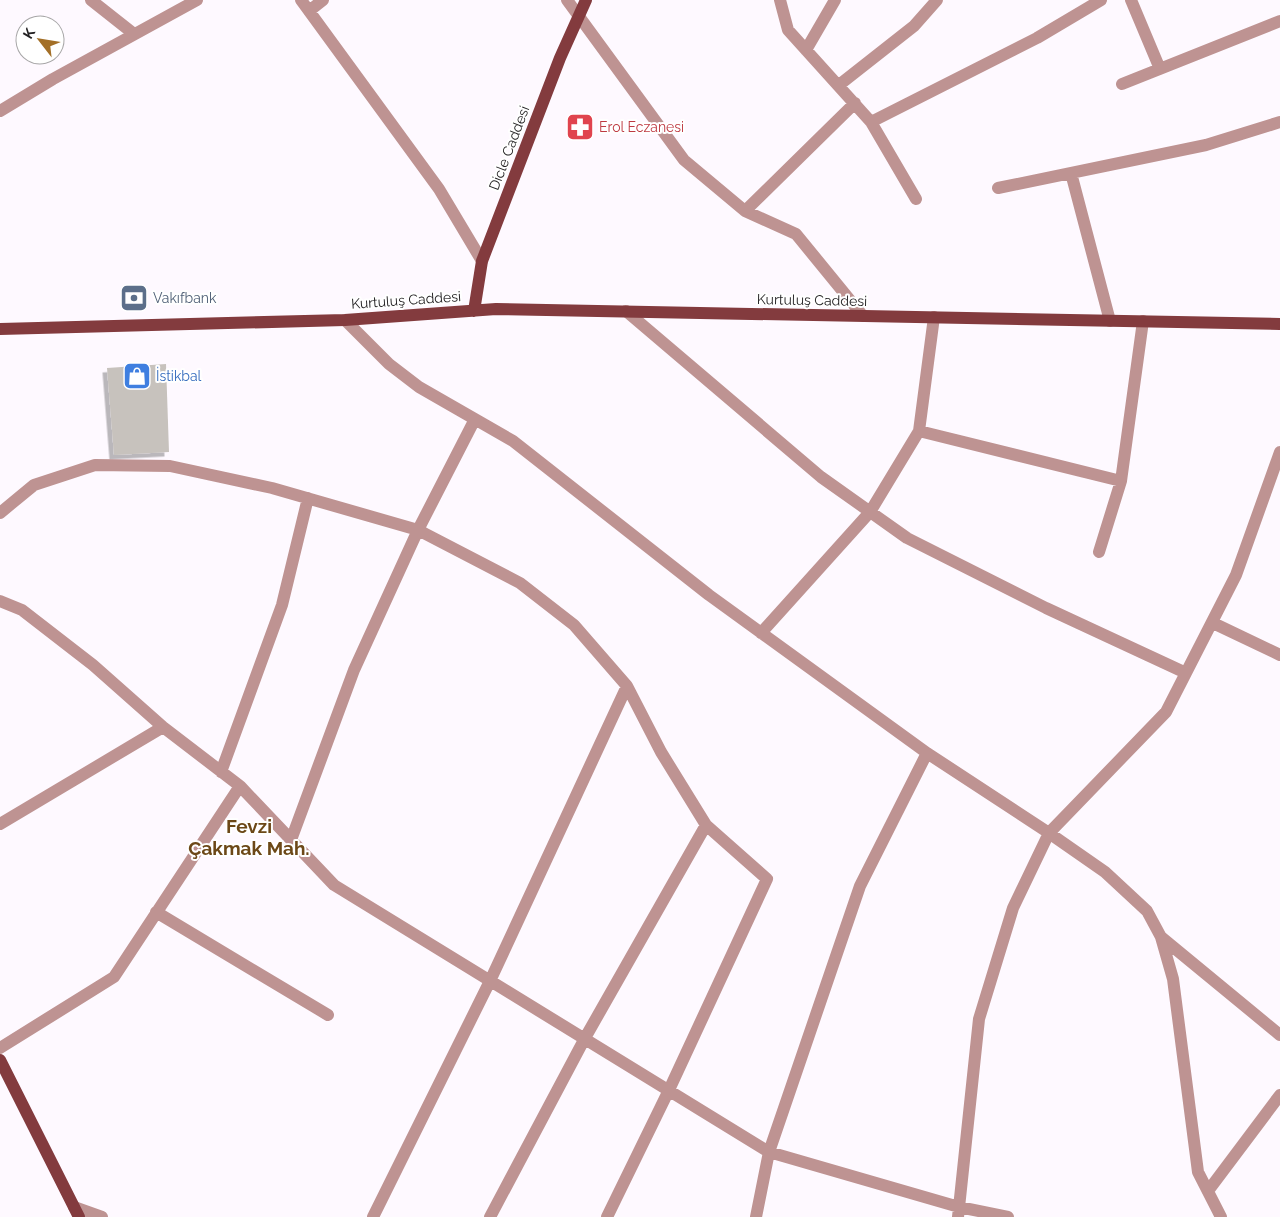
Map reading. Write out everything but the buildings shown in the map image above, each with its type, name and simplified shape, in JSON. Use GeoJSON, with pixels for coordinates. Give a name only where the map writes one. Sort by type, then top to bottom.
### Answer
{"type":"FeatureCollection","features":[{"type":"Feature","properties":{"kind":"main road","name":"Dicle Caddesi"},"geometry":{"type":"LineString","coordinates":[[474,311],[482,261],[560,58],[586,0]]}},
{"type":"Feature","properties":{"kind":"main road","name":"Kurtuluş Caddesi"},"geometry":{"type":"LineString","coordinates":[[0,329],[345,320],[496,309],[1280,324]]}},
{"type":"Feature","properties":{"kind":"main road"},"geometry":{"type":"LineString","coordinates":[[0,1060],[77,1212]]}},
{"type":"Feature","properties":{"kind":"street"},"geometry":{"type":"LineString","coordinates":[[91,0],[134,34]]}},
{"type":"Feature","properties":{"kind":"street"},"geometry":{"type":"LineString","coordinates":[[0,111],[52,78],[197,0]]}},
{"type":"Feature","properties":{"kind":"street"},"geometry":{"type":"LineString","coordinates":[[301,0],[439,189],[482,261]]}},
{"type":"Feature","properties":{"kind":"street"},"geometry":{"type":"LineString","coordinates":[[309,11],[323,0]]}},
{"type":"Feature","properties":{"kind":"street"},"geometry":{"type":"LineString","coordinates":[[567,0],[684,160],[745,211],[796,234],[863,316]]}},
{"type":"Feature","properties":{"kind":"street"},"geometry":{"type":"LineString","coordinates":[[780,0],[788,30],[871,122],[916,199]]}},
{"type":"Feature","properties":{"kind":"street"},"geometry":{"type":"LineString","coordinates":[[806,50],[834,0]]}},
{"type":"Feature","properties":{"kind":"street"},"geometry":{"type":"LineString","coordinates":[[839,85],[914,26],[937,0]]}},
{"type":"Feature","properties":{"kind":"street"},"geometry":{"type":"LineString","coordinates":[[871,122],[1037,38],[1101,0]]}},
{"type":"Feature","properties":{"kind":"street"},"geometry":{"type":"LineString","coordinates":[[1131,0],[1160,69]]}},
{"type":"Feature","properties":{"kind":"street"},"geometry":{"type":"LineString","coordinates":[[1122,84],[1280,21]]}},
{"type":"Feature","properties":{"kind":"street"},"geometry":{"type":"LineString","coordinates":[[745,211],[855,103]]}},
{"type":"Feature","properties":{"kind":"street"},"geometry":{"type":"LineString","coordinates":[[998,188],[1206,145],[1280,122]]}},
{"type":"Feature","properties":{"kind":"street"},"geometry":{"type":"LineString","coordinates":[[1071,173],[1110,321]]}},
{"type":"Feature","properties":{"kind":"street"},"geometry":{"type":"LineString","coordinates":[[626,311],[821,477],[907,538],[1046,608],[1186,673]]}},
{"type":"Feature","properties":{"kind":"street"},"geometry":{"type":"LineString","coordinates":[[761,633],[870,512],[919,431],[934,317]]}},
{"type":"Feature","properties":{"kind":"street"},"geometry":{"type":"LineString","coordinates":[[345,320],[389,364],[419,387],[513,441],[709,595],[927,753],[1105,872],[1147,911],[1161,937],[1173,979],[1198,1172],[1222,1217]]}},
{"type":"Feature","properties":{"kind":"street"},"geometry":{"type":"LineString","coordinates":[[1099,552],[1122,481],[1144,321]]}},
{"type":"Feature","properties":{"kind":"street"},"geometry":{"type":"LineString","coordinates":[[291,840],[354,670],[418,530],[475,419]]}},
{"type":"Feature","properties":{"kind":"street"},"geometry":{"type":"LineString","coordinates":[[919,431],[1122,481]]}},
{"type":"Feature","properties":{"kind":"street"},"geometry":{"type":"LineString","coordinates":[[958,1212],[979,1018],[1013,908],[1049,833],[1166,712],[1236,575],[1280,452]]}},
{"type":"Feature","properties":{"kind":"street"},"geometry":{"type":"LineString","coordinates":[[0,513],[34,485],[95,464],[170,466],[272,488],[418,530],[520,583],[574,625],[627,686],[661,752],[706,825],[767,879],[669,1090],[607,1217]]}},
{"type":"Feature","properties":{"kind":"street"},"geometry":{"type":"LineString","coordinates":[[221,772],[282,605],[308,498]]}},
{"type":"Feature","properties":{"kind":"street"},"geometry":{"type":"LineString","coordinates":[[0,601],[22,610],[94,665],[163,727],[240,786],[334,885],[769,1152],[958,1212],[1008,1217]]}},
{"type":"Feature","properties":{"kind":"street"},"geometry":{"type":"LineString","coordinates":[[1212,623],[1280,655]]}},
{"type":"Feature","properties":{"kind":"street"},"geometry":{"type":"LineString","coordinates":[[373,1217],[490,981],[627,686]]}},
{"type":"Feature","properties":{"kind":"street"},"geometry":{"type":"LineString","coordinates":[[0,824],[163,727]]}},
{"type":"Feature","properties":{"kind":"street"},"geometry":{"type":"LineString","coordinates":[[756,1217],[769,1152],[860,886],[927,753]]}},
{"type":"Feature","properties":{"kind":"street"},"geometry":{"type":"LineString","coordinates":[[0,1048],[114,977],[240,786]]}},
{"type":"Feature","properties":{"kind":"street"},"geometry":{"type":"LineString","coordinates":[[490,1217],[585,1038],[706,825]]}},
{"type":"Feature","properties":{"kind":"street"},"geometry":{"type":"LineString","coordinates":[[156,912],[328,1015]]}},
{"type":"Feature","properties":{"kind":"street"},"geometry":{"type":"LineString","coordinates":[[1161,937],[1280,1036]]}},
{"type":"Feature","properties":{"kind":"street"},"geometry":{"type":"LineString","coordinates":[[1208,1191],[1280,1095]]}},
{"type":"Feature","properties":{"kind":"street"},"geometry":{"type":"LineString","coordinates":[[77,1212],[102,1217]]}},
{"type":"Feature","properties":{"kind":"place","name":"Erol Eczanesi"},"geometry":{"type":"Point","coordinates":[580,127]}},
{"type":"Feature","properties":{"kind":"place","name":"Vakıfbank"},"geometry":{"type":"Point","coordinates":[134,298]}},
{"type":"Feature","properties":{"kind":"place","name":"İstikbal"},"geometry":{"type":"Point","coordinates":[137,376]}},
{"type":"Feature","properties":{"kind":"district","name":"Fevzi Çakmak Mah."},"geometry":{"type":"Point","coordinates":[249,837]}}]}
